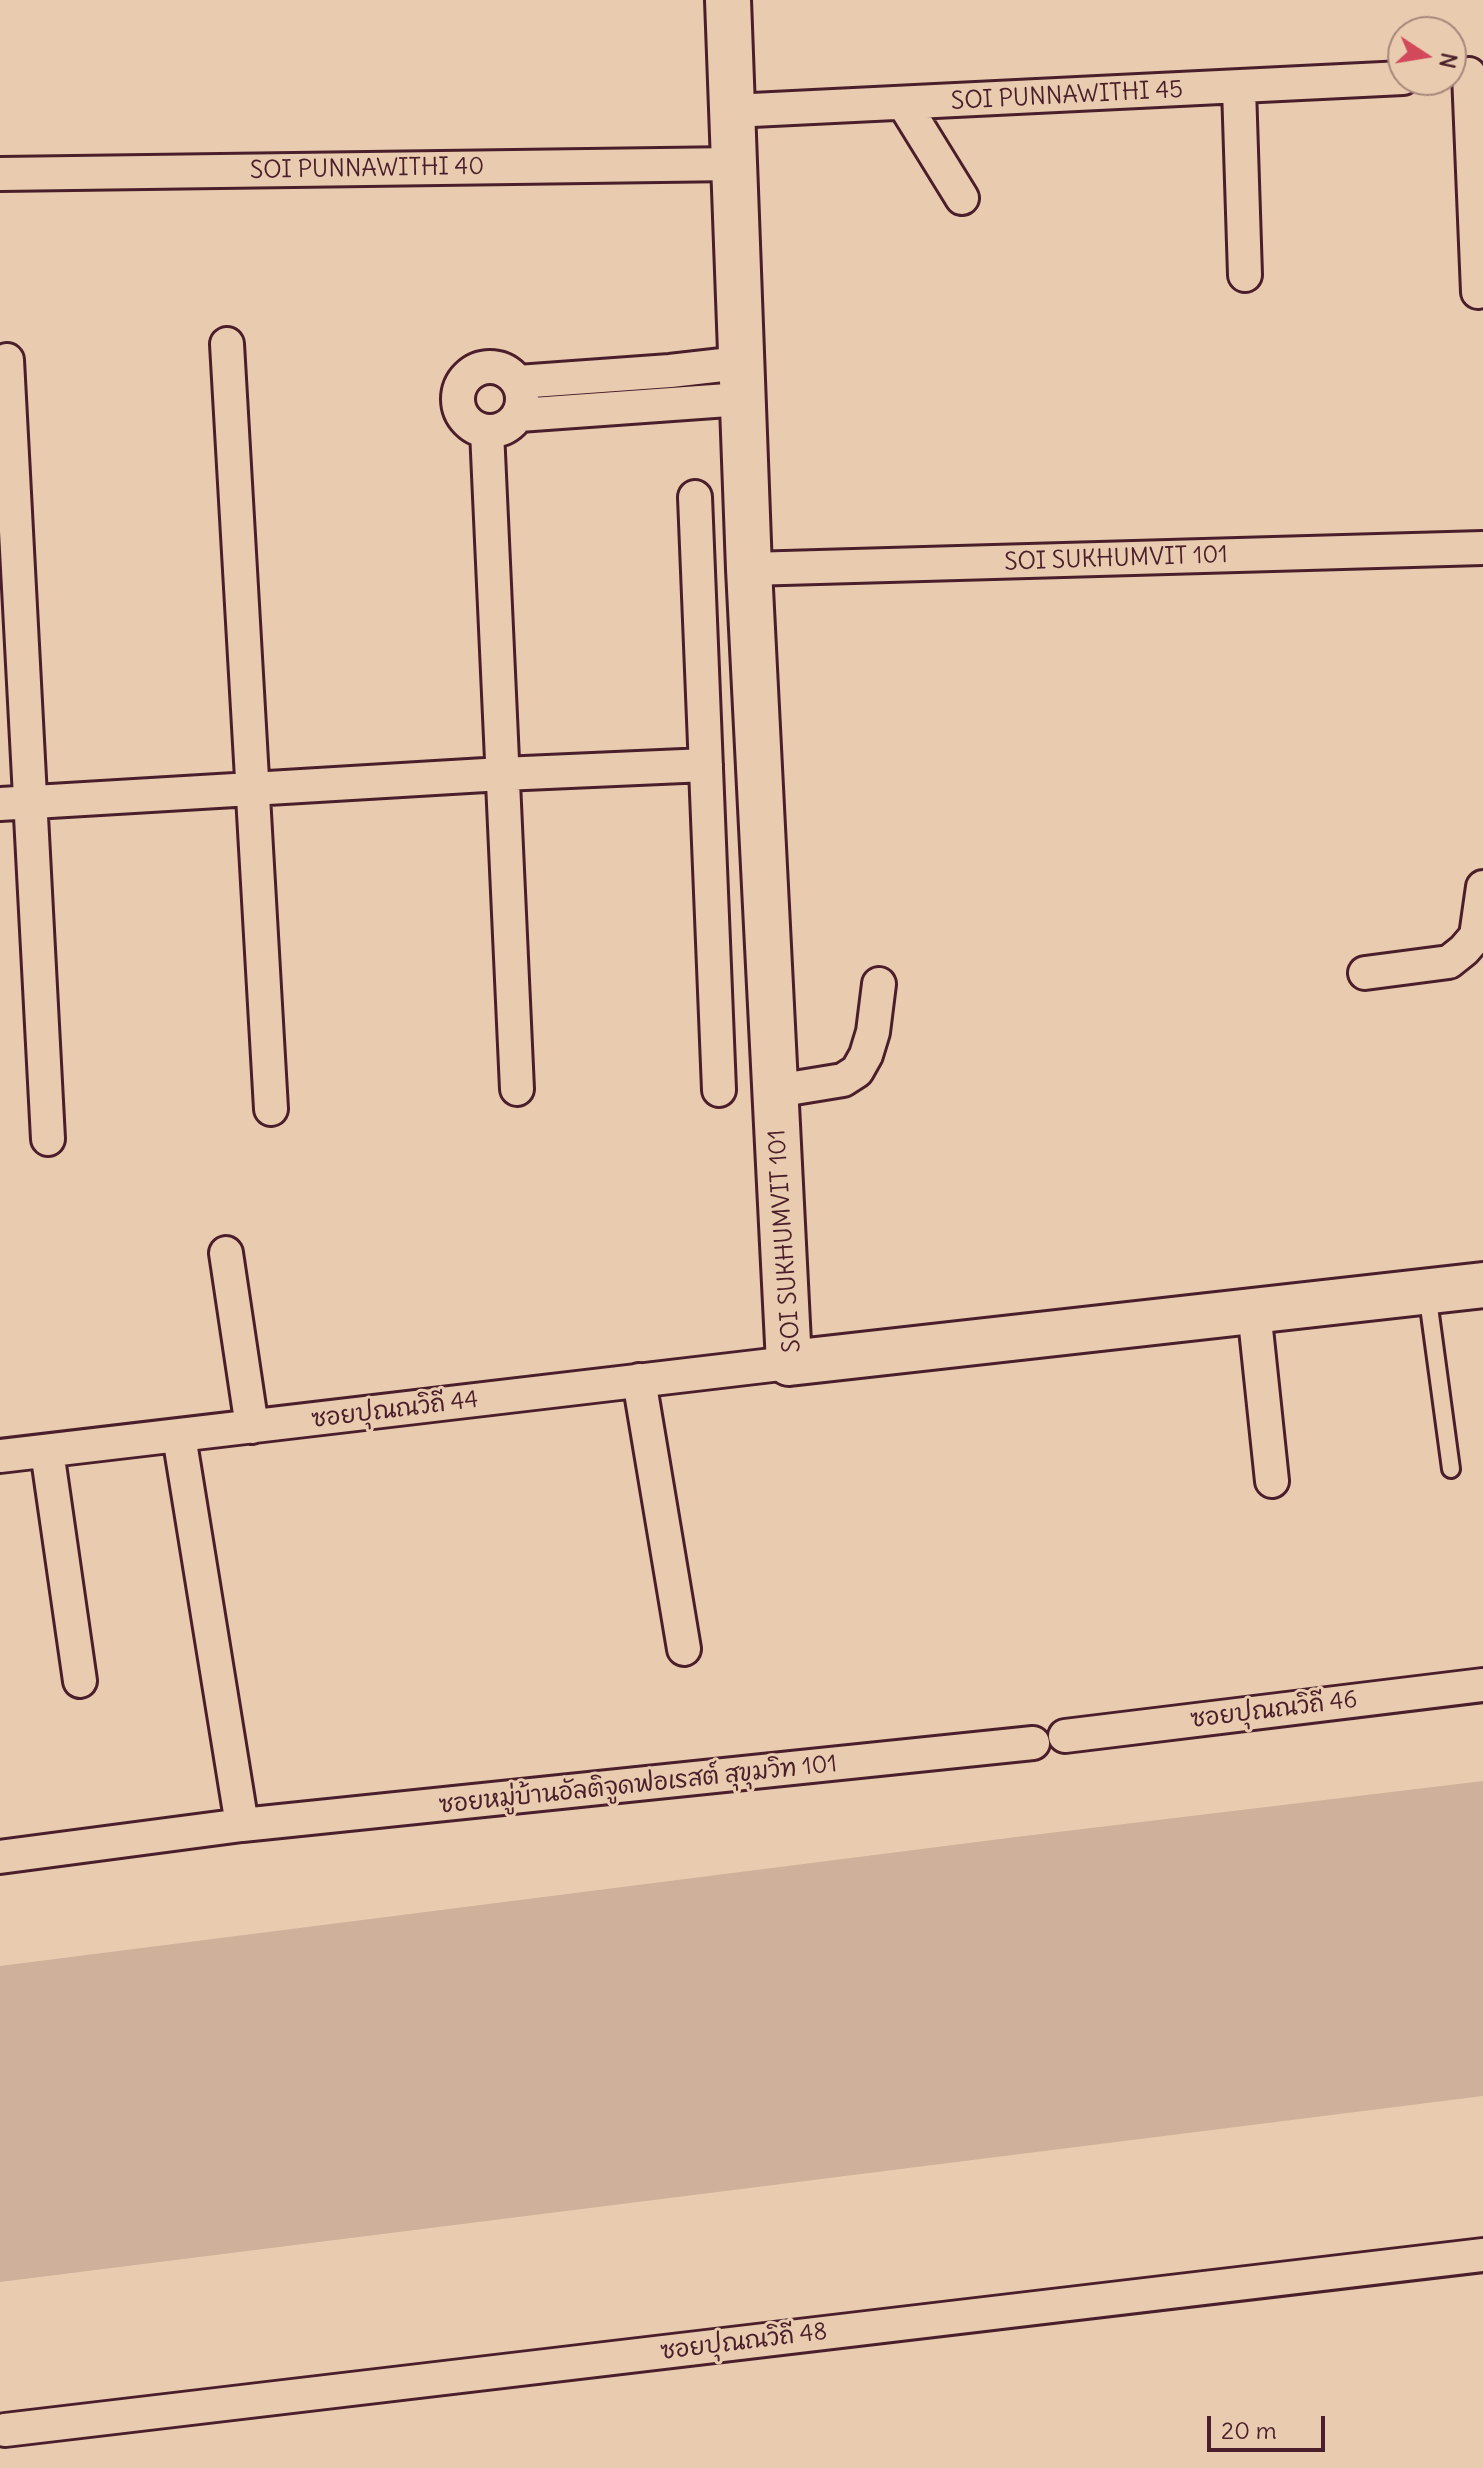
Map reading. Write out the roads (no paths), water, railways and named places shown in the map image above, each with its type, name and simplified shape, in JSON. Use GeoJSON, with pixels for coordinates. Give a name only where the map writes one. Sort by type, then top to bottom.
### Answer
{"type":"FeatureCollection","features":[{"type":"Feature","properties":{"kind":"street","name":"SOI SUKHUMVIT 101"},"geometry":{"type":"LineString","coordinates":[[728,0],[749,569],[789,1363],[1483,1285]]}},
{"type":"Feature","properties":{"kind":"street"},"geometry":{"type":"LineString","coordinates":[[1468,74],[1478,292]]}},
{"type":"Feature","properties":{"kind":"street","name":"SOI PUNNAWITHI 45"},"geometry":{"type":"LineString","coordinates":[[732,111],[1387,79]]}},
{"type":"Feature","properties":{"kind":"street"},"geometry":{"type":"LineString","coordinates":[[1239,88],[1245,275]]}},
{"type":"Feature","properties":{"kind":"street"},"geometry":{"type":"LineString","coordinates":[[904,104],[962,198]]}},
{"type":"Feature","properties":{"kind":"street","name":"SOI PUNNAWITHI 40"},"geometry":{"type":"LineString","coordinates":[[0,174],[734,164]]}},
{"type":"Feature","properties":{"kind":"street"},"geometry":{"type":"LineString","coordinates":[[227,344],[271,1109]]}},
{"type":"Feature","properties":{"kind":"street"},"geometry":{"type":"LineString","coordinates":[[7,360],[15,803],[48,1139]]}},
{"type":"Feature","properties":{"kind":"street"},"geometry":{"type":"LineString","coordinates":[[486,368],[504,370],[518,382],[522,398],[519,415],[505,428],[487,431],[470,425],[459,409],[459,391],[469,375],[486,368]]}},
{"type":"Feature","properties":{"kind":"street"},"geometry":{"type":"LineString","coordinates":[[599,377],[601,408]]}},
{"type":"Feature","properties":{"kind":"street"},"geometry":{"type":"LineString","coordinates":[[518,382],[599,377],[741,381]]}},
{"type":"Feature","properties":{"kind":"street"},"geometry":{"type":"LineString","coordinates":[[519,415],[601,408],[741,381]]}},
{"type":"Feature","properties":{"kind":"street"},"geometry":{"type":"LineString","coordinates":[[487,431],[517,1089]]}},
{"type":"Feature","properties":{"kind":"street"},"geometry":{"type":"LineString","coordinates":[[695,497],[719,1090]]}},
{"type":"Feature","properties":{"kind":"street","name":"SOI SUKHUMVIT 101"},"geometry":{"type":"LineString","coordinates":[[749,569],[1483,548]]}},
{"type":"Feature","properties":{"kind":"street"},"geometry":{"type":"LineString","coordinates":[[15,803],[706,765]]}},
{"type":"Feature","properties":{"kind":"street"},"geometry":{"type":"LineString","coordinates":[[1365,973],[1449,962],[1476,936],[1483,887]]}},
{"type":"Feature","properties":{"kind":"street"},"geometry":{"type":"LineString","coordinates":[[776,1091],[843,1080],[857,1071],[873,1032],[879,984]]}},
{"type":"Feature","properties":{"kind":"street"},"geometry":{"type":"LineString","coordinates":[[226,1253],[252,1427]]}},
{"type":"Feature","properties":{"kind":"street"},"geometry":{"type":"LineString","coordinates":[[1254,1310],[1272,1481]]}},
{"type":"Feature","properties":{"kind":"street","name":"ซอยปุณณวิถี 44"},"geometry":{"type":"LineString","coordinates":[[0,1456],[789,1363]]}},
{"type":"Feature","properties":{"kind":"street"},"geometry":{"type":"LineString","coordinates":[[639,1380],[684,1649]]}},
{"type":"Feature","properties":{"kind":"street"},"geometry":{"type":"LineString","coordinates":[[179,1436],[242,1825]]}},
{"type":"Feature","properties":{"kind":"street"},"geometry":{"type":"LineString","coordinates":[[47,1451],[80,1681]]}},
{"type":"Feature","properties":{"kind":"street","name":"ซอยปุณณวิถี 46"},"geometry":{"type":"LineString","coordinates":[[1065,1736],[1483,1685]]}},
{"type":"Feature","properties":{"kind":"street","name":"ซอยหมู่บ้านอัลติจูดฟอเรสต์ สุขุมวิท 101"},"geometry":{"type":"LineString","coordinates":[[0,1857],[242,1825],[1033,1743]]}},
{"type":"Feature","properties":{"kind":"street","name":"ซอยปุณณวิถี 48"},"geometry":{"type":"LineString","coordinates":[[5,2430],[1483,2255]]}},
{"type":"Feature","properties":{"kind":"lane"},"geometry":{"type":"LineString","coordinates":[[1427,1291],[1451,1469]]}}]}
